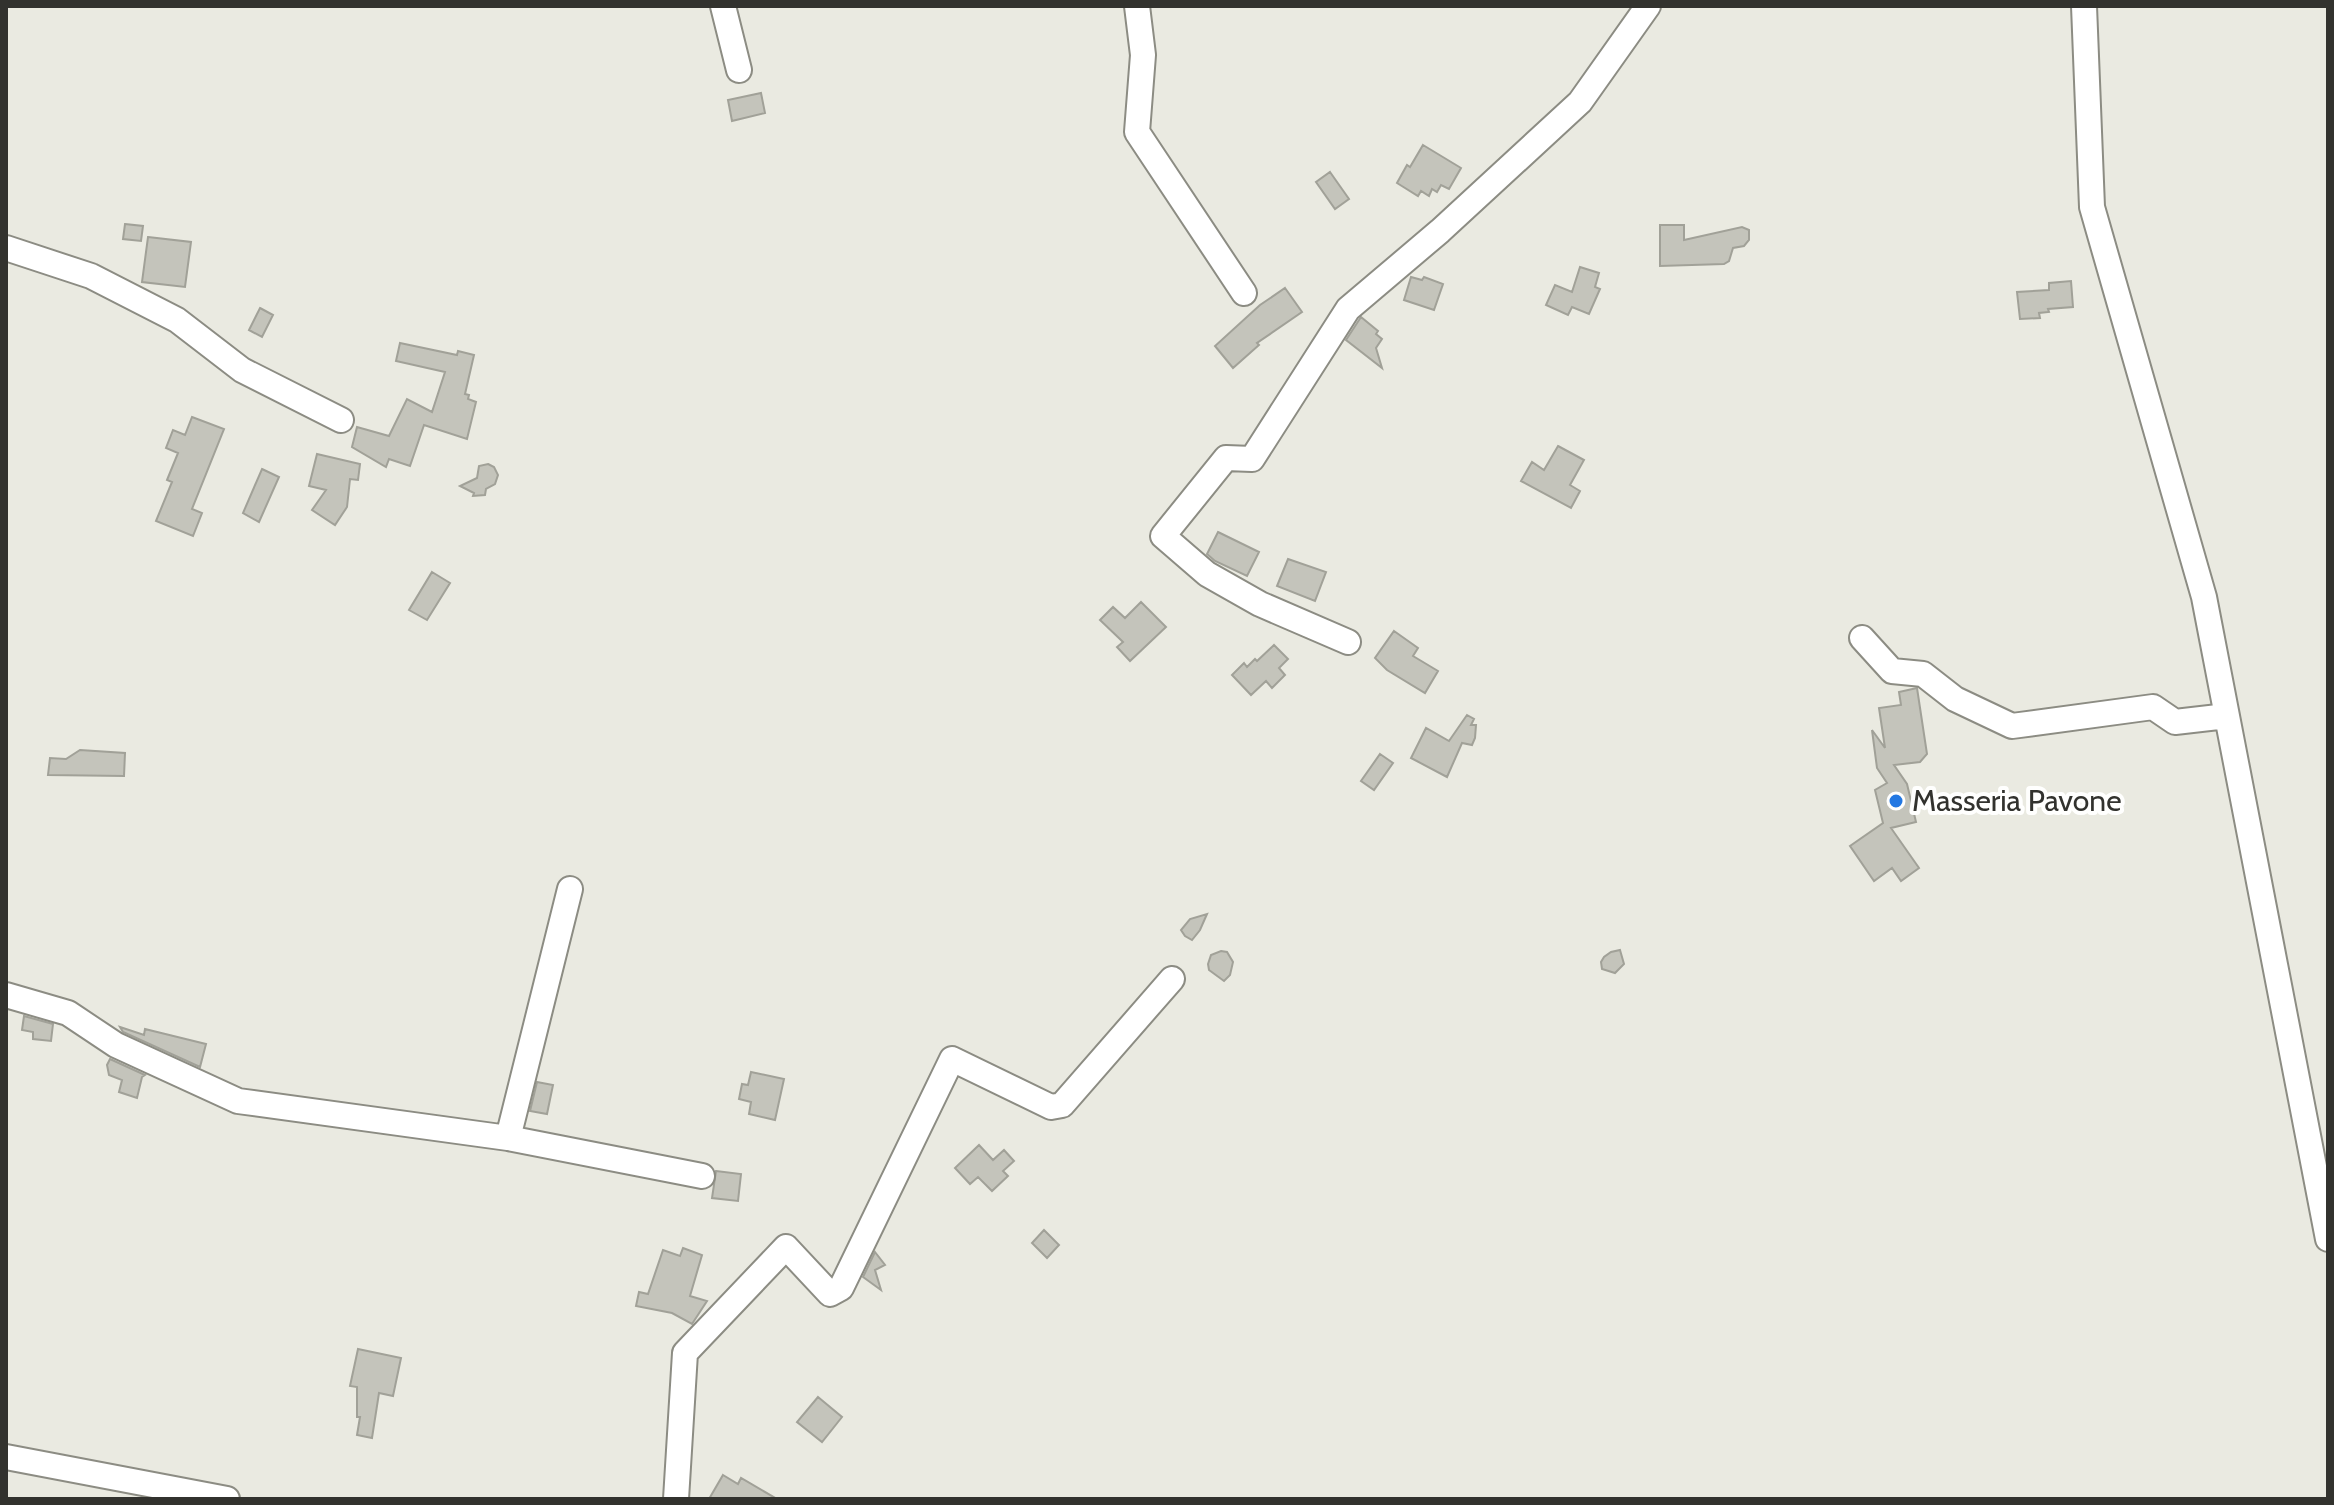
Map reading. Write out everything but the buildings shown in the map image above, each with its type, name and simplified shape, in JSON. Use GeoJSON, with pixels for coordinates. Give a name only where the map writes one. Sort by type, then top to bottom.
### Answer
{"type":"FeatureCollection","features":[{"type":"Feature","properties":{"kind":"street"},"geometry":{"type":"LineString","coordinates":[[723,6],[739,70]]}},
{"type":"Feature","properties":{"kind":"street"},"geometry":{"type":"LineString","coordinates":[[1137,6],[1143,55],[1137,132],[1244,293]]}},
{"type":"Feature","properties":{"kind":"street"},"geometry":{"type":"LineString","coordinates":[[1348,642],[1260,604],[1207,574],[1163,536],[1226,458],[1252,459],[1348,309],[1440,231],[1580,102],[1648,6]]}},
{"type":"Feature","properties":{"kind":"street"},"geometry":{"type":"LineString","coordinates":[[2084,6],[2092,207],[2204,597],[2328,1239]]}},
{"type":"Feature","properties":{"kind":"street"},"geometry":{"type":"LineString","coordinates":[[6,248],[91,276],[177,320],[242,370],[341,420]]}},
{"type":"Feature","properties":{"kind":"street"},"geometry":{"type":"LineString","coordinates":[[1862,638],[1892,671],[1923,674],[1955,699],[2012,726],[2153,707],[2175,722],[2227,716]]}},
{"type":"Feature","properties":{"kind":"street"},"geometry":{"type":"LineString","coordinates":[[508,1138],[570,889]]}},
{"type":"Feature","properties":{"kind":"street"},"geometry":{"type":"LineString","coordinates":[[676,1499],[685,1353],[786,1247],[830,1294],[841,1288],[952,1059],[1051,1107],[1062,1105],[1172,979]]}},
{"type":"Feature","properties":{"kind":"street"},"geometry":{"type":"LineString","coordinates":[[6,995],[68,1013],[116,1045],[238,1101],[508,1138],[702,1176]]}},
{"type":"Feature","properties":{"kind":"street"},"geometry":{"type":"LineString","coordinates":[[6,1457],[227,1499]]}},
{"type":"Feature","properties":{"kind":"place","name":"Masseria Pavone"},"geometry":{"type":"Point","coordinates":[1896,801]}}]}
